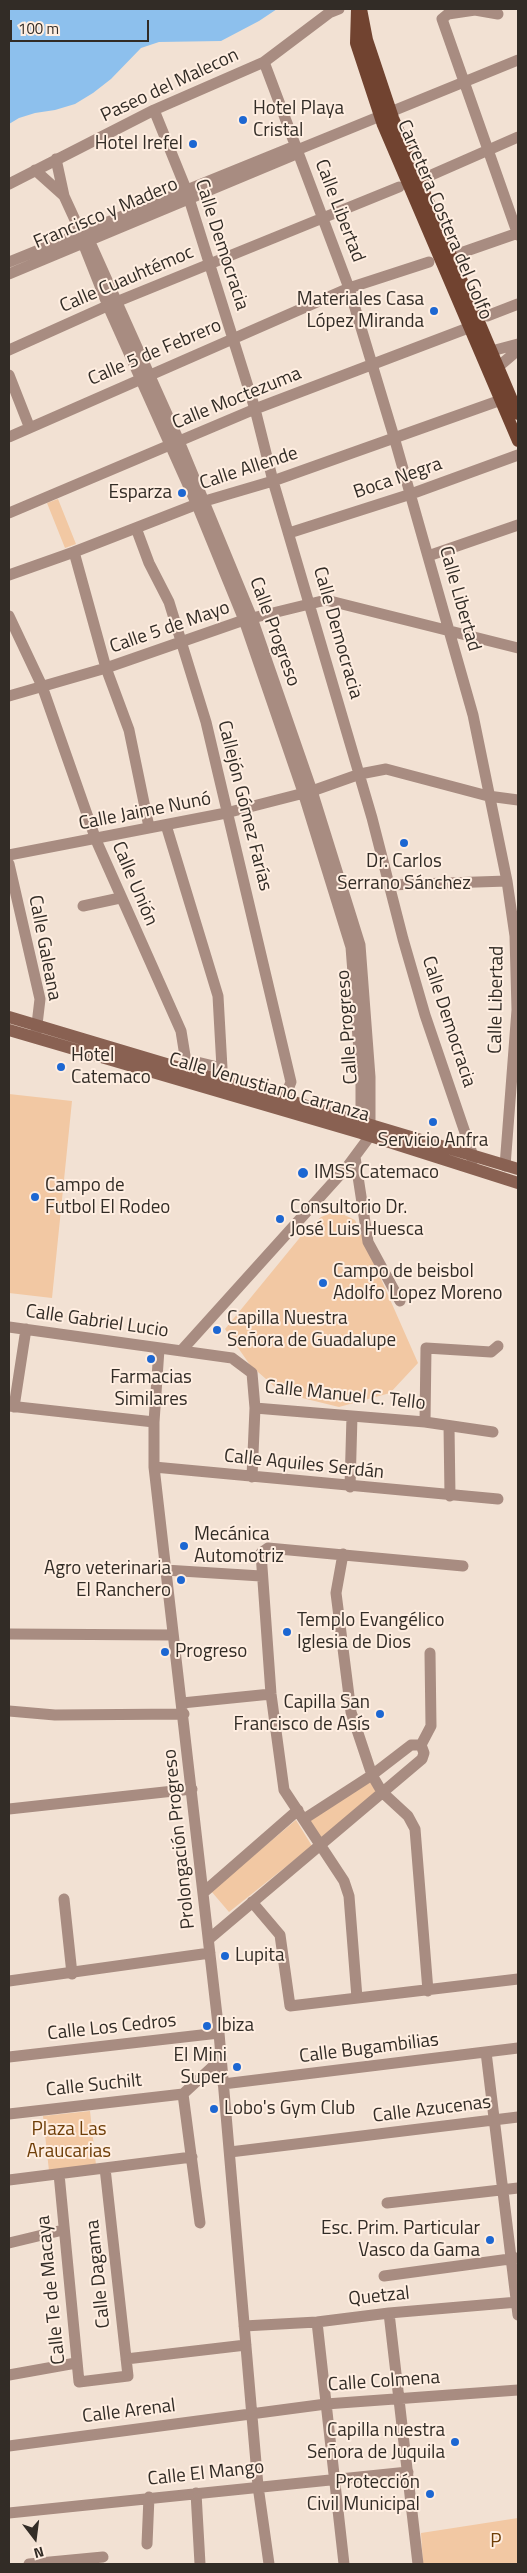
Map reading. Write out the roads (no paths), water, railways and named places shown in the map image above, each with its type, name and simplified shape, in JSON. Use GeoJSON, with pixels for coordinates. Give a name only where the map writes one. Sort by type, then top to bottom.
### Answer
{"type":"FeatureCollection","features":[{"type":"Feature","properties":{"kind":"main road","name":"Carretera Costera del Golfo"},"geometry":{"type":"LineString","coordinates":[[359,9],[386,115],[460,292],[478,322],[501,400],[518,441]]}},
{"type":"Feature","properties":{"kind":"main road","name":"Carretera Costera del Golfo"},"geometry":{"type":"LineString","coordinates":[[386,115],[420,180],[452,256],[460,292]]}},
{"type":"Feature","properties":{"kind":"main road","name":"Carretera Costera del Golfo"},"geometry":{"type":"LineString","coordinates":[[493,369],[518,414]]}},
{"type":"Feature","properties":{"kind":"main road","name":"Calle Venustiano Carranza"},"geometry":{"type":"LineString","coordinates":[[9,1017],[36,1033],[180,1082],[365,1133],[473,1156],[518,1169]]}},
{"type":"Feature","properties":{"kind":"main road","name":"Calle Venustiano Carranza"},"geometry":{"type":"LineString","coordinates":[[9,1030],[36,1033],[185,1065],[284,1099],[365,1133],[470,1169],[518,1183]]}},
{"type":"Feature","properties":{"kind":"street","name":"Paseo del Malecon"},"geometry":{"type":"LineString","coordinates":[[9,184],[154,110],[264,62],[329,13],[339,9]]}},
{"type":"Feature","properties":{"kind":"street"},"geometry":{"type":"LineString","coordinates":[[452,256],[518,234],[486,150],[442,19],[448,14],[475,10],[498,14]]}},
{"type":"Feature","properties":{"kind":"street","name":"Francisco y Madero"},"geometry":{"type":"LineString","coordinates":[[9,274],[187,194],[294,155],[297,150],[518,60]]}},
{"type":"Feature","properties":{"kind":"street","name":"Calle Libertad"},"geometry":{"type":"LineString","coordinates":[[264,62],[349,288],[411,494],[473,715],[515,936],[517,1010],[505,1166]]}},
{"type":"Feature","properties":{"kind":"street","name":"Calle Democracia"},"geometry":{"type":"LineString","coordinates":[[154,110],[187,194],[255,409],[273,481],[360,774],[388,885],[426,1015],[473,1156]]}},
{"type":"Feature","properties":{"kind":"street"},"geometry":{"type":"LineString","coordinates":[[420,180],[518,137]]}},
{"type":"Feature","properties":{"kind":"street","name":"Calle Progreso"},"geometry":{"type":"LineString","coordinates":[[56,160],[64,196],[175,443],[248,619],[308,792],[356,946],[370,1077],[365,1133]]}},
{"type":"Feature","properties":{"kind":"street"},"geometry":{"type":"LineString","coordinates":[[35,170],[64,196]]}},
{"type":"Feature","properties":{"kind":"street","name":"Calle Cuauhtémoc"},"geometry":{"type":"LineString","coordinates":[[9,350],[112,304],[399,187]]}},
{"type":"Feature","properties":{"kind":"street","name":"Francisco y Madero"},"geometry":{"type":"LineString","coordinates":[[9,262],[84,239]]}},
{"type":"Feature","properties":{"kind":"street","name":"Calle 5 de Febrero"},"geometry":{"type":"LineString","coordinates":[[9,437],[29,426],[349,288],[429,262]]}},
{"type":"Feature","properties":{"kind":"street","name":"Calle Moctezuma"},"geometry":{"type":"LineString","coordinates":[[9,512],[255,409],[373,365],[518,304]]}},
{"type":"Feature","properties":{"kind":"street"},"geometry":{"type":"LineString","coordinates":[[487,352],[518,344]]}},
{"type":"Feature","properties":{"kind":"street"},"geometry":{"type":"LineString","coordinates":[[493,369],[518,350]]}},
{"type":"Feature","properties":{"kind":"street"},"geometry":{"type":"LineString","coordinates":[[9,375],[29,426]]}},
{"type":"Feature","properties":{"kind":"street","name":"Calle Allende"},"geometry":{"type":"LineString","coordinates":[[9,574],[74,552],[201,503],[273,481],[394,436],[501,400]]}},
{"type":"Feature","properties":{"kind":"street","name":"Boca Negra"},"geometry":{"type":"LineString","coordinates":[[289,533],[411,494],[518,455]]}},
{"type":"Feature","properties":{"kind":"street"},"geometry":{"type":"LineString","coordinates":[[428,556],[518,525]]}},
{"type":"Feature","properties":{"kind":"street","name":"Callejón Gómez Farías"},"geometry":{"type":"LineString","coordinates":[[136,528],[149,563],[169,602],[206,722],[291,1082],[284,1099]]}},
{"type":"Feature","properties":{"kind":"street"},"geometry":{"type":"LineString","coordinates":[[74,552],[106,668],[129,730],[149,827]]}},
{"type":"Feature","properties":{"kind":"street","name":"Calle 5 de Mayo"},"geometry":{"type":"LineString","coordinates":[[9,696],[106,668],[248,619],[326,600],[518,648]]}},
{"type":"Feature","properties":{"kind":"street","name":"Calle Unión"},"geometry":{"type":"LineString","coordinates":[[9,616],[42,686],[96,840],[180,1031],[185,1065],[180,1082]]}},
{"type":"Feature","properties":{"kind":"street","name":"Calle Jaime Nunó"},"geometry":{"type":"LineString","coordinates":[[9,855],[96,840],[149,827],[226,813],[308,792],[360,774],[386,769],[488,796],[518,800]]}},
{"type":"Feature","properties":{"kind":"street"},"geometry":{"type":"LineString","coordinates":[[166,825],[218,996],[222,1068],[197,1062],[185,1065]]}},
{"type":"Feature","properties":{"kind":"street","name":"Calle Galeana"},"geometry":{"type":"LineString","coordinates":[[9,864],[40,999],[36,1033]]}},
{"type":"Feature","properties":{"kind":"street"},"geometry":{"type":"LineString","coordinates":[[388,885],[506,881]]}},
{"type":"Feature","properties":{"kind":"street"},"geometry":{"type":"LineString","coordinates":[[83,906],[120,898]]}},
{"type":"Feature","properties":{"kind":"street"},"geometry":{"type":"LineString","coordinates":[[181,1351],[355,1157],[365,1133]]}},
{"type":"Feature","properties":{"kind":"street"},"geometry":{"type":"LineString","coordinates":[[470,1169],[473,1156]]}},
{"type":"Feature","properties":{"kind":"street"},"geometry":{"type":"LineString","coordinates":[[355,1157],[368,1242],[400,1301]]}},
{"type":"Feature","properties":{"kind":"street","name":"Calle Gabriel Lucio"},"geometry":{"type":"LineString","coordinates":[[9,1327],[181,1351]]}},
{"type":"Feature","properties":{"kind":"street"},"geometry":{"type":"LineString","coordinates":[[26,1329],[11,1406],[154,1422]]}},
{"type":"Feature","properties":{"kind":"street"},"geometry":{"type":"LineString","coordinates":[[425,1422],[426,1348],[495,1349]]}},
{"type":"Feature","properties":{"kind":"street","name":"Prolongación Progreso"},"geometry":{"type":"LineString","coordinates":[[159,1349],[154,1422],[154,1467],[164,1570],[183,1709],[222,2058],[244,2326],[254,2414],[258,2486],[269,2564]]}},
{"type":"Feature","properties":{"kind":"street","name":"Calle Manuel C. Tello"},"geometry":{"type":"LineString","coordinates":[[181,1351],[232,1358],[252,1373],[255,1408],[425,1422],[493,1432]]}},
{"type":"Feature","properties":{"kind":"street"},"geometry":{"type":"LineString","coordinates":[[252,1477],[255,1408]]}},
{"type":"Feature","properties":{"kind":"street"},"geometry":{"type":"LineString","coordinates":[[350,1487],[352,1416]]}},
{"type":"Feature","properties":{"kind":"street"},"geometry":{"type":"LineString","coordinates":[[449,1426],[450,1496]]}},
{"type":"Feature","properties":{"kind":"street","name":"Calle Aquiles Serdán"},"geometry":{"type":"LineString","coordinates":[[154,1467],[350,1487],[498,1499]]}},
{"type":"Feature","properties":{"kind":"street"},"geometry":{"type":"LineString","coordinates":[[357,1998],[349,1896],[336,1866],[284,1790],[271,1694],[260,1559],[263,1549],[343,1554],[463,1566]]}},
{"type":"Feature","properties":{"kind":"street"},"geometry":{"type":"LineString","coordinates":[[343,1554],[336,1593],[351,1712],[372,1775],[382,1792],[408,1816],[415,1829],[428,1991]]}},
{"type":"Feature","properties":{"kind":"street"},"geometry":{"type":"LineString","coordinates":[[164,1570],[261,1576]]}},
{"type":"Feature","properties":{"kind":"street"},"geometry":{"type":"LineString","coordinates":[[9,1634],[172,1635]]}},
{"type":"Feature","properties":{"kind":"street"},"geometry":{"type":"LineString","coordinates":[[209,1939],[422,1759],[424,1753],[421,1745],[431,1726],[430,1653]]}},
{"type":"Feature","properties":{"kind":"street"},"geometry":{"type":"LineString","coordinates":[[9,1710],[55,1715],[183,1709],[271,1694]]}},
{"type":"Feature","properties":{"kind":"street"},"geometry":{"type":"LineString","coordinates":[[204,1892],[301,1814],[372,1775],[411,1745],[421,1745]]}},
{"type":"Feature","properties":{"kind":"street"},"geometry":{"type":"LineString","coordinates":[[9,1809],[192,1789]]}},
{"type":"Feature","properties":{"kind":"street"},"geometry":{"type":"LineString","coordinates":[[64,1900],[72,1974]]}},
{"type":"Feature","properties":{"kind":"street"},"geometry":{"type":"LineString","coordinates":[[252,1902],[280,1935],[290,2006],[518,1979]]}},
{"type":"Feature","properties":{"kind":"street"},"geometry":{"type":"LineString","coordinates":[[9,1981],[210,1954]]}},
{"type":"Feature","properties":{"kind":"street","name":"Calle Los Cedros"},"geometry":{"type":"LineString","coordinates":[[9,2057],[219,2033]]}},
{"type":"Feature","properties":{"kind":"street","name":"Calle Bugambilias"},"geometry":{"type":"LineString","coordinates":[[223,2084],[518,2048]]}},
{"type":"Feature","properties":{"kind":"street"},"geometry":{"type":"LineString","coordinates":[[486,2052],[502,2189],[514,2258],[518,2315]]}},
{"type":"Feature","properties":{"kind":"street"},"geometry":{"type":"LineString","coordinates":[[200,2223],[183,2094],[222,2058]]}},
{"type":"Feature","properties":{"kind":"street","name":"Calle Suchilt"},"geometry":{"type":"LineString","coordinates":[[9,2114],[183,2094]]}},
{"type":"Feature","properties":{"kind":"street","name":"Calle Azucenas"},"geometry":{"type":"LineString","coordinates":[[230,2152],[518,2117]]}},
{"type":"Feature","properties":{"kind":"street"},"geometry":{"type":"LineString","coordinates":[[9,2180],[192,2157]]}},
{"type":"Feature","properties":{"kind":"street","name":"Calle Dagama"},"geometry":{"type":"LineString","coordinates":[[105,2168],[128,2376]]}},
{"type":"Feature","properties":{"kind":"street","name":"Calle Te de Macaya"},"geometry":{"type":"LineString","coordinates":[[59,2174],[79,2382],[128,2376]]}},
{"type":"Feature","properties":{"kind":"street"},"geometry":{"type":"LineString","coordinates":[[387,2203],[518,2188]]}},
{"type":"Feature","properties":{"kind":"street"},"geometry":{"type":"LineString","coordinates":[[9,2243],[63,2230]]}},
{"type":"Feature","properties":{"kind":"street"},"geometry":{"type":"LineString","coordinates":[[384,2276],[514,2258]]}},
{"type":"Feature","properties":{"kind":"street","name":"Quetzal"},"geometry":{"type":"LineString","coordinates":[[244,2326],[317,2322],[389,2313],[518,2302]]}},
{"type":"Feature","properties":{"kind":"street"},"geometry":{"type":"LineString","coordinates":[[389,2313],[418,2564]]}},
{"type":"Feature","properties":{"kind":"street"},"geometry":{"type":"LineString","coordinates":[[317,2322],[344,2564]]}},
{"type":"Feature","properties":{"kind":"street"},"geometry":{"type":"LineString","coordinates":[[126,2359],[246,2345]]}},
{"type":"Feature","properties":{"kind":"street"},"geometry":{"type":"LineString","coordinates":[[9,2375],[76,2363]]}},
{"type":"Feature","properties":{"kind":"street","name":"Calle Colmena"},"geometry":{"type":"LineString","coordinates":[[254,2414],[326,2404],[518,2390]]}},
{"type":"Feature","properties":{"kind":"street","name":"Calle Arenal"},"geometry":{"type":"LineString","coordinates":[[9,2446],[254,2414]]}},
{"type":"Feature","properties":{"kind":"street","name":"Calle El Mango"},"geometry":{"type":"LineString","coordinates":[[9,2513],[149,2497],[408,2472]]}},
{"type":"Feature","properties":{"kind":"street"},"geometry":{"type":"LineString","coordinates":[[196,2493],[200,2564]]}},
{"type":"Feature","properties":{"kind":"street"},"geometry":{"type":"LineString","coordinates":[[147,2544],[149,2497]]}},
{"type":"Feature","properties":{"kind":"street"},"geometry":{"type":"LineString","coordinates":[[35,2564],[103,2557]]}},
{"type":"Feature","properties":{"kind":"water"},"geometry":{"type":"Polygon","coordinates":[[[9,9],[277,9],[221,41],[159,42],[141,48],[111,79],[75,104],[35,113],[19,118],[9,124],[9,9]]]}},
{"type":"Feature","properties":{"kind":"place","name":"Hotel Playa Cristal"},"geometry":{"type":"Point","coordinates":[243,120]}},
{"type":"Feature","properties":{"kind":"place","name":"Hotel Irefel"},"geometry":{"type":"Point","coordinates":[193,144]}},
{"type":"Feature","properties":{"kind":"place","name":"Materiales Casa López Miranda"},"geometry":{"type":"Point","coordinates":[434,311]}},
{"type":"Feature","properties":{"kind":"place","name":"Esparza"},"geometry":{"type":"Point","coordinates":[182,493]}},
{"type":"Feature","properties":{"kind":"place","name":"Dr. Carlos Serrano Sánchez"},"geometry":{"type":"Point","coordinates":[404,843]}},
{"type":"Feature","properties":{"kind":"place","name":"Hotel Catemaco"},"geometry":{"type":"Point","coordinates":[61,1067]}},
{"type":"Feature","properties":{"kind":"place","name":"Servicio Anfra"},"geometry":{"type":"Point","coordinates":[433,1122]}},
{"type":"Feature","properties":{"kind":"place","name":"IMSS Catemaco"},"geometry":{"type":"Point","coordinates":[303,1173]}},
{"type":"Feature","properties":{"kind":"place","name":"Campo de Futbol El Rodeo"},"geometry":{"type":"Point","coordinates":[35,1197]}},
{"type":"Feature","properties":{"kind":"place","name":"Consultorio Dr. José Luis Huesca"},"geometry":{"type":"Point","coordinates":[280,1219]}},
{"type":"Feature","properties":{"kind":"place","name":"Campo de beisbol Adolfo Lopez Moreno"},"geometry":{"type":"Point","coordinates":[323,1283]}},
{"type":"Feature","properties":{"kind":"place","name":"Capilla Nuestra Señora de Guadalupe"},"geometry":{"type":"Point","coordinates":[217,1330]}},
{"type":"Feature","properties":{"kind":"place","name":"Farmacias Similares"},"geometry":{"type":"Point","coordinates":[151,1359]}},
{"type":"Feature","properties":{"kind":"place","name":"Mecánica Automotriz"},"geometry":{"type":"Point","coordinates":[184,1546]}},
{"type":"Feature","properties":{"kind":"place","name":"Agro veterinaria El Ranchero"},"geometry":{"type":"Point","coordinates":[181,1580]}},
{"type":"Feature","properties":{"kind":"place","name":"Templo Evangélico Iglesia de Dios"},"geometry":{"type":"Point","coordinates":[287,1632]}},
{"type":"Feature","properties":{"kind":"place","name":"Progreso"},"geometry":{"type":"Point","coordinates":[165,1652]}},
{"type":"Feature","properties":{"kind":"place","name":"Capilla San Francisco de Asís"},"geometry":{"type":"Point","coordinates":[380,1714]}},
{"type":"Feature","properties":{"kind":"place","name":"Lupita"},"geometry":{"type":"Point","coordinates":[225,1956]}},
{"type":"Feature","properties":{"kind":"place","name":"Ibiza"},"geometry":{"type":"Point","coordinates":[207,2026]}},
{"type":"Feature","properties":{"kind":"place","name":"El Mini Super"},"geometry":{"type":"Point","coordinates":[237,2067]}},
{"type":"Feature","properties":{"kind":"place","name":"Lobo's Gym Club"},"geometry":{"type":"Point","coordinates":[214,2109]}},
{"type":"Feature","properties":{"kind":"place","name":"Esc. Prim. Particular Vasco da Gama"},"geometry":{"type":"Point","coordinates":[490,2240]}},
{"type":"Feature","properties":{"kind":"place","name":"Capilla nuestra Señora de Juquila"},"geometry":{"type":"Point","coordinates":[455,2442]}},
{"type":"Feature","properties":{"kind":"place","name":"Protección Civil Municipal"},"geometry":{"type":"Point","coordinates":[430,2494]}},
{"type":"Feature","properties":{"kind":"park label","name":"Plaza Las Araucarias"},"geometry":{"type":"Point","coordinates":[69,2141]}},
{"type":"Feature","properties":{"kind":"park label","name":"P"},"geometry":{"type":"Point","coordinates":[496,2542]}}]}
